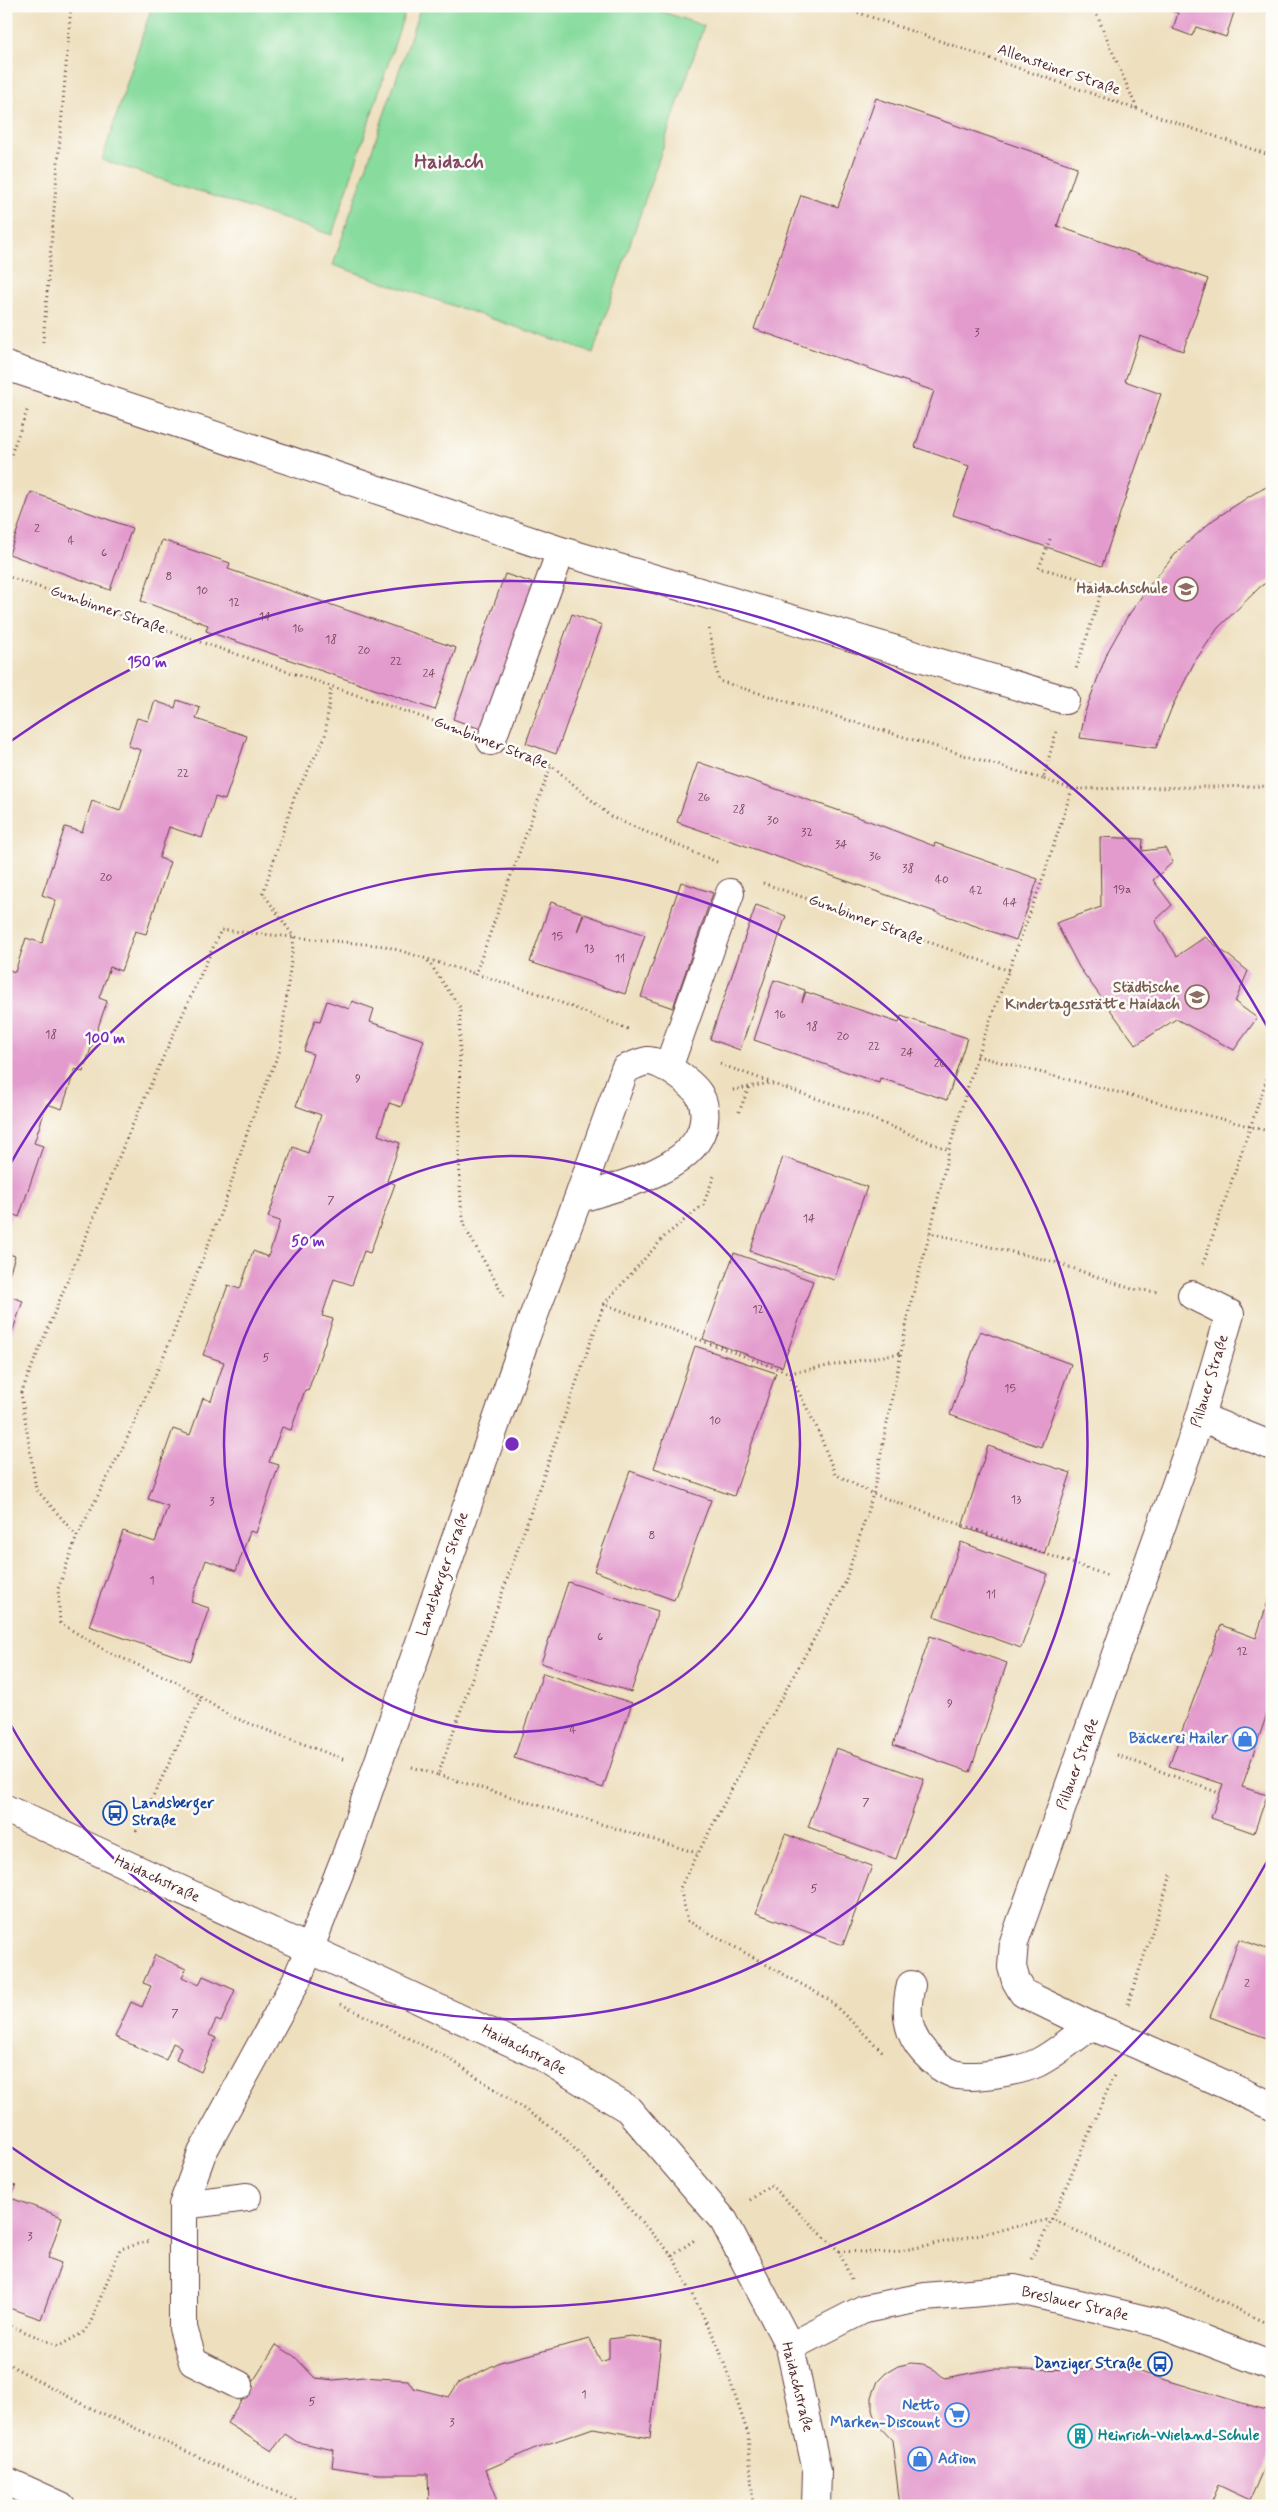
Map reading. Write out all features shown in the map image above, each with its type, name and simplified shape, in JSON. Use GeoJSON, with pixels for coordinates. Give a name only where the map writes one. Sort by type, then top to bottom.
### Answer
{"type":"FeatureCollection","features":[{"type":"Feature","properties":{"kind":"street"},"geometry":{"type":"LineString","coordinates":[[6,366],[561,551],[1065,700]]}},
{"type":"Feature","properties":{"kind":"street"},"geometry":{"type":"LineString","coordinates":[[491,741],[561,551]]}},
{"type":"Feature","properties":{"kind":"street"},"geometry":{"type":"LineString","coordinates":[[668,1068],[730,893]]}},
{"type":"Feature","properties":{"kind":"street"},"geometry":{"type":"LineString","coordinates":[[578,1199],[647,1176],[685,1154],[699,1138],[705,1120],[701,1096],[668,1068],[648,1061],[625,1069]]}},
{"type":"Feature","properties":{"kind":"street","name":"Landsberger Straße"},"geometry":{"type":"LineString","coordinates":[[183,2205],[202,2153],[296,1981],[309,1950],[377,1766],[526,1336],[625,1069]]}},
{"type":"Feature","properties":{"kind":"street","name":"Pillauer Straße"},"geometry":{"type":"LineString","coordinates":[[1192,1296],[1230,1314],[1200,1417],[1014,1942],[1012,1967],[1023,1993],[1091,2026],[1136,2044],[1272,2106]]}},
{"type":"Feature","properties":{"kind":"street"},"geometry":{"type":"LineString","coordinates":[[1200,1417],[1272,1446]]}},
{"type":"Feature","properties":{"kind":"street","name":"Haidachstraße"},"geometry":{"type":"LineString","coordinates":[[6,1808],[541,2056],[628,2108],[724,2221],[790,2347],[817,2471],[816,2506]]}},
{"type":"Feature","properties":{"kind":"street"},"geometry":{"type":"LineString","coordinates":[[911,1985],[906,2005],[908,2022],[916,2043],[934,2064],[956,2075],[993,2075],[1036,2063],[1091,2026]]}},
{"type":"Feature","properties":{"kind":"street"},"geometry":{"type":"LineString","coordinates":[[239,2385],[193,2362],[183,2328],[183,2205],[247,2196]]}},
{"type":"Feature","properties":{"kind":"street","name":"Breslauer Straße"},"geometry":{"type":"LineString","coordinates":[[790,2347],[864,2310],[926,2298],[1015,2289],[1162,2324],[1272,2366]]}},
{"type":"Feature","properties":{"kind":"street"},"geometry":{"type":"LineString","coordinates":[[6,2481],[61,2506]]}},
{"type":"Feature","properties":{"kind":"path"},"geometry":{"type":"LineString","coordinates":[[6,468],[40,376],[71,6]]}},
{"type":"Feature","properties":{"kind":"path","name":"Allensteiner Straße"},"geometry":{"type":"LineString","coordinates":[[839,6],[1272,156]]}},
{"type":"Feature","properties":{"kind":"path"},"geometry":{"type":"LineString","coordinates":[[1093,6],[1137,110]]}},
{"type":"Feature","properties":{"kind":"path"},"geometry":{"type":"LineString","coordinates":[[1043,779],[1065,700],[1104,584],[1039,568],[1050,539]]}},
{"type":"Feature","properties":{"kind":"path","name":"Gumbinner Straße"},"geometry":{"type":"LineString","coordinates":[[6,576],[491,741],[551,765],[611,817],[735,869],[730,893]]}},
{"type":"Feature","properties":{"kind":"path"},"geometry":{"type":"LineString","coordinates":[[702,594],[719,681],[1072,789],[1272,786]]}},
{"type":"Feature","properties":{"kind":"path"},"geometry":{"type":"LineString","coordinates":[[330,686],[325,737],[294,798],[263,894],[294,937],[280,1050],[250,1121],[226,1199],[169,1344],[125,1443],[77,1536],[58,1589],[60,1624],[108,1652],[177,1682],[230,1716],[340,1758],[377,1766],[438,1775],[697,1853]]}},
{"type":"Feature","properties":{"kind":"path"},"geometry":{"type":"LineString","coordinates":[[475,975],[551,765]]}},
{"type":"Feature","properties":{"kind":"path"},"geometry":{"type":"LineString","coordinates":[[888,2057],[828,1999],[688,1921],[680,1888],[697,1853],[846,1583],[873,1494],[911,1302],[930,1234],[949,1150],[977,1056],[1010,971],[1072,789]]}},
{"type":"Feature","properties":{"kind":"path","name":"Gumbinner Straße"},"geometry":{"type":"LineString","coordinates":[[730,893],[753,879],[1010,971]]}},
{"type":"Feature","properties":{"kind":"path"},"geometry":{"type":"LineString","coordinates":[[77,1536],[36,1489],[21,1393],[131,1128],[221,930],[385,946],[534,992],[642,1035],[625,1069]]}},
{"type":"Feature","properties":{"kind":"path"},"geometry":{"type":"LineString","coordinates":[[428,960],[460,1007],[460,1205],[465,1228],[494,1276],[526,1336]]}},
{"type":"Feature","properties":{"kind":"path"},"geometry":{"type":"LineString","coordinates":[[977,1056],[1272,1132]]}},
{"type":"Feature","properties":{"kind":"path"},"geometry":{"type":"LineString","coordinates":[[930,1234],[1055,1262],[1132,1289],[1192,1296],[1272,1064]]}},
{"type":"Feature","properties":{"kind":"path"},"geometry":{"type":"LineString","coordinates":[[701,1096],[770,1082],[845,1108],[949,1150]]}},
{"type":"Feature","properties":{"kind":"path"},"geometry":{"type":"LineString","coordinates":[[739,1114],[749,1087]]}},
{"type":"Feature","properties":{"kind":"path"},"geometry":{"type":"LineString","coordinates":[[438,1775],[604,1304],[665,1236],[703,1205],[714,1174]]}},
{"type":"Feature","properties":{"kind":"path"},"geometry":{"type":"LineString","coordinates":[[604,1304],[789,1373],[901,1353]]}},
{"type":"Feature","properties":{"kind":"path"},"geometry":{"type":"LineString","coordinates":[[789,1373],[817,1428],[835,1474],[873,1494],[1141,1587]]}},
{"type":"Feature","properties":{"kind":"path"},"geometry":{"type":"LineString","coordinates":[[122,1862],[201,1698]]}},
{"type":"Feature","properties":{"kind":"path"},"geometry":{"type":"LineString","coordinates":[[1086,1743],[1219,1793]]}},
{"type":"Feature","properties":{"kind":"path"},"geometry":{"type":"LineString","coordinates":[[1131,1997],[1171,1875]]}},
{"type":"Feature","properties":{"kind":"path"},"geometry":{"type":"LineString","coordinates":[[296,1981],[450,2059],[561,2134],[672,2255],[718,2345],[748,2434],[753,2506]]}},
{"type":"Feature","properties":{"kind":"path"},"geometry":{"type":"LineString","coordinates":[[1015,2289],[1052,2219],[1112,2078],[1136,2044]]}},
{"type":"Feature","properties":{"kind":"path"},"geometry":{"type":"LineString","coordinates":[[672,2255],[724,2221],[770,2185],[839,2251],[864,2310]]}},
{"type":"Feature","properties":{"kind":"path"},"geometry":{"type":"LineString","coordinates":[[839,2251],[891,2253],[1052,2219],[1272,2326]]}},
{"type":"Feature","properties":{"kind":"path"},"geometry":{"type":"LineString","coordinates":[[6,2324],[59,2346],[84,2332],[90,2324],[120,2249],[183,2232]]}},
{"type":"Feature","properties":{"kind":"path"},"geometry":{"type":"LineString","coordinates":[[6,2363],[84,2405],[307,2506]]}},
{"type":"Feature","properties":{"kind":"path"},"geometry":{"type":"LineString","coordinates":[[1265,2506],[1272,2489]]}},
{"type":"Feature","properties":{"kind":"green space"},"geometry":{"type":"Polygon","coordinates":[[[152,6],[407,6],[332,235],[102,160],[152,6]]]}},
{"type":"Feature","properties":{"kind":"green space"},"geometry":{"type":"Polygon","coordinates":[[[421,6],[646,6],[704,26],[593,353],[333,265],[421,6]]]}},
{"type":"Feature","properties":{"kind":"building"},"geometry":{"type":"Polygon","coordinates":[[[1158,6],[1236,6],[1226,37],[1196,27],[1192,36],[1173,29],[1178,13],[1158,6]]]}},
{"type":"Feature","properties":{"kind":"building"},"geometry":{"type":"Polygon","coordinates":[[[876,98],[1077,167],[1057,226],[1208,279],[1183,351],[1140,336],[1125,381],[1161,394],[1102,566],[953,515],[969,466],[915,447],[934,391],[754,329],[801,195],[838,207],[876,98]]]}},
{"type":"Feature","properties":{"kind":"building"},"geometry":{"type":"Polygon","coordinates":[[[1272,484],[1272,579],[1261,586],[1218,628],[1195,661],[1172,707],[1156,748],[1080,738],[1086,709],[1108,651],[1126,619],[1148,587],[1178,551],[1213,520],[1272,484]]]}},
{"type":"Feature","properties":{"kind":"building"},"geometry":{"type":"Polygon","coordinates":[[[31,492],[132,528],[110,590],[9,554],[31,492]]]}},
{"type":"Feature","properties":{"kind":"building"},"geometry":{"type":"Polygon","coordinates":[[[162,540],[230,563],[228,569],[456,648],[435,710],[206,631],[208,625],[141,601],[162,540]]]}},
{"type":"Feature","properties":{"kind":"building"},"geometry":{"type":"Polygon","coordinates":[[[505,574],[536,584],[483,730],[453,719],[505,574]]]}},
{"type":"Feature","properties":{"kind":"building"},"geometry":{"type":"Polygon","coordinates":[[[572,614],[602,625],[556,754],[526,743],[572,614]]]}},
{"type":"Feature","properties":{"kind":"building"},"geometry":{"type":"Polygon","coordinates":[[[177,700],[200,708],[196,719],[247,736],[225,800],[215,797],[202,838],[169,827],[159,858],[170,862],[146,934],[135,931],[121,971],[110,967],[99,998],[107,1001],[83,1072],[75,1069],[62,1109],[47,1104],[34,1143],[43,1146],[19,1217],[12,1214],[6,1230],[6,969],[15,972],[26,938],[42,943],[56,900],[42,895],[65,827],[82,832],[92,801],[120,811],[141,750],[128,746],[137,718],[148,721],[155,701],[175,708],[177,700]]]}},
{"type":"Feature","properties":{"kind":"building"},"geometry":{"type":"Polygon","coordinates":[[[698,762],[869,821],[934,846],[935,843],[1038,879],[1016,940],[677,822],[698,762]]]}},
{"type":"Feature","properties":{"kind":"building"},"geometry":{"type":"Polygon","coordinates":[[[1100,837],[1143,839],[1142,851],[1165,848],[1173,862],[1153,880],[1172,905],[1155,921],[1177,956],[1205,937],[1248,971],[1235,1002],[1257,1018],[1234,1050],[1176,1019],[1136,1045],[1079,967],[1056,923],[1101,907],[1100,837]]]}},
{"type":"Feature","properties":{"kind":"building"},"geometry":{"type":"Polygon","coordinates":[[[681,882],[713,893],[673,1008],[641,997],[681,882]]]}},
{"type":"Feature","properties":{"kind":"building"},"geometry":{"type":"Polygon","coordinates":[[[551,902],[583,913],[577,932],[584,914],[645,935],[625,994],[530,962],[551,902]]]}},
{"type":"Feature","properties":{"kind":"building"},"geometry":{"type":"Polygon","coordinates":[[[756,905],[786,916],[740,1050],[710,1039],[756,905]]]}},
{"type":"Feature","properties":{"kind":"building"},"geometry":{"type":"Polygon","coordinates":[[[774,980],[805,990],[802,1002],[806,992],[899,1023],[901,1016],[967,1038],[947,1100],[880,1078],[879,1083],[754,1040],[774,980]]]}},
{"type":"Feature","properties":{"kind":"building"},"geometry":{"type":"Polygon","coordinates":[[[327,1001],[349,1009],[352,1001],[374,1009],[370,1022],[424,1040],[401,1107],[389,1103],[378,1135],[400,1143],[387,1181],[395,1184],[370,1253],[364,1251],[352,1285],[334,1279],[322,1316],[333,1319],[308,1391],[305,1390],[291,1430],[282,1427],[269,1462],[279,1465],[256,1533],[250,1531],[236,1571],[206,1560],[191,1602],[209,1608],[191,1661],[89,1626],[123,1531],[155,1542],[168,1506],[148,1499],[173,1429],[190,1435],[203,1398],[211,1401],[224,1362],[203,1355],[228,1285],[240,1289],[253,1251],[268,1257],[280,1221],[268,1217],[293,1147],[308,1153],[321,1115],[296,1106],[313,1054],[304,1051],[315,1020],[320,1021],[327,1001]]]}},
{"type":"Feature","properties":{"kind":"building"},"geometry":{"type":"Polygon","coordinates":[[[783,1157],[867,1187],[834,1280],[750,1251],[783,1157]]]}},
{"type":"Feature","properties":{"kind":"building"},"geometry":{"type":"Polygon","coordinates":[[[6,1253],[15,1256],[7,1281],[6,1281],[6,1253]]]}},
{"type":"Feature","properties":{"kind":"building"},"geometry":{"type":"Polygon","coordinates":[[[734,1253],[813,1281],[782,1367],[703,1339],[734,1253]]]}},
{"type":"Feature","properties":{"kind":"building"},"geometry":{"type":"Polygon","coordinates":[[[6,1295],[23,1301],[8,1344],[6,1344],[6,1295]]]}},
{"type":"Feature","properties":{"kind":"building"},"geometry":{"type":"Polygon","coordinates":[[[980,1331],[1071,1364],[1041,1447],[950,1415],[980,1331]]]}},
{"type":"Feature","properties":{"kind":"building"},"geometry":{"type":"Polygon","coordinates":[[[695,1346],[776,1373],[734,1496],[654,1468],[695,1346]]]}},
{"type":"Feature","properties":{"kind":"building"},"geometry":{"type":"Polygon","coordinates":[[[988,1446],[1071,1473],[1044,1554],[962,1527],[988,1446]]]}},
{"type":"Feature","properties":{"kind":"building"},"geometry":{"type":"Polygon","coordinates":[[[630,1471],[711,1500],[674,1600],[594,1571],[630,1471]]]}},
{"type":"Feature","properties":{"kind":"building"},"geometry":{"type":"Polygon","coordinates":[[[961,1542],[1048,1574],[1021,1648],[934,1616],[961,1542]]]}},
{"type":"Feature","properties":{"kind":"building"},"geometry":{"type":"Polygon","coordinates":[[[568,1582],[658,1611],[631,1692],[541,1663],[568,1582]]]}},
{"type":"Feature","properties":{"kind":"building"},"geometry":{"type":"Polygon","coordinates":[[[1271,1592],[1272,1709],[1269,1708],[1242,1787],[1267,1795],[1254,1833],[1211,1818],[1223,1784],[1169,1766],[1221,1625],[1256,1638],[1271,1592]]]}},
{"type":"Feature","properties":{"kind":"building"},"geometry":{"type":"Polygon","coordinates":[[[930,1636],[1007,1663],[970,1772],[893,1745],[930,1636]]]}},
{"type":"Feature","properties":{"kind":"building"},"geometry":{"type":"Polygon","coordinates":[[[543,1673],[632,1703],[603,1788],[514,1758],[543,1673]]]}},
{"type":"Feature","properties":{"kind":"building"},"geometry":{"type":"Polygon","coordinates":[[[836,1748],[924,1779],[896,1859],[808,1827],[836,1748]]]}},
{"type":"Feature","properties":{"kind":"building"},"geometry":{"type":"Polygon","coordinates":[[[785,1834],[872,1866],[843,1945],[756,1913],[785,1834]]]}},
{"type":"Feature","properties":{"kind":"building"},"geometry":{"type":"Polygon","coordinates":[[[1239,1939],[1272,1951],[1272,2040],[1210,2017],[1239,1939]]]}},
{"type":"Feature","properties":{"kind":"building"},"geometry":{"type":"Polygon","coordinates":[[[155,1955],[186,1969],[182,1977],[199,1985],[203,1976],[235,1990],[221,2022],[216,2020],[209,2035],[216,2038],[201,2072],[176,2060],[181,2047],[173,2043],[166,2060],[115,2037],[131,2002],[142,2007],[151,1986],[143,1983],[155,1955]]]}},
{"type":"Feature","properties":{"kind":"building"},"geometry":{"type":"Polygon","coordinates":[[[6,2183],[16,2186],[11,2198],[62,2217],[48,2258],[61,2263],[41,2319],[6,2307],[6,2183]]]}},
{"type":"Feature","properties":{"kind":"building"},"geometry":{"type":"Polygon","coordinates":[[[631,2336],[661,2341],[650,2438],[593,2428],[533,2449],[486,2470],[496,2495],[496,2506],[429,2506],[428,2474],[378,2474],[332,2467],[334,2450],[297,2442],[285,2434],[272,2451],[227,2423],[276,2345],[294,2356],[315,2378],[334,2380],[363,2377],[408,2380],[413,2388],[449,2397],[458,2383],[500,2362],[590,2339],[601,2362],[609,2359],[609,2339],[631,2336]]]}},
{"type":"Feature","properties":{"kind":"building","name":"Heinrich-Wieland-Schule"},"geometry":{"type":"Polygon","coordinates":[[[911,2363],[923,2364],[935,2370],[944,2378],[994,2369],[1133,2370],[1272,2412],[1272,2449],[1250,2500],[1218,2485],[1209,2506],[900,2506],[892,2440],[876,2423],[872,2410],[872,2397],[878,2381],[886,2373],[898,2366],[911,2363]]]}},
{"type":"Feature","properties":{"kind":"place","name":"Haidachschule"},"geometry":{"type":"Point","coordinates":[1186,589]}},
{"type":"Feature","properties":{"kind":"place","name":"Städtische Kindertagesstätte Haidach"},"geometry":{"type":"Point","coordinates":[1197,997]}},
{"type":"Feature","properties":{"kind":"place","name":"Bäckerei Hailer"},"geometry":{"type":"Point","coordinates":[1245,1739]}},
{"type":"Feature","properties":{"kind":"place","name":"Landsberger Straße"},"geometry":{"type":"Point","coordinates":[115,1813]}},
{"type":"Feature","properties":{"kind":"place","name":"Danziger Straße"},"geometry":{"type":"Point","coordinates":[1160,2364]}},
{"type":"Feature","properties":{"kind":"place","name":"Netto Marken-Discount"},"geometry":{"type":"Point","coordinates":[957,2415]}},
{"type":"Feature","properties":{"kind":"place","name":"Heinrich-Wieland-Schule"},"geometry":{"type":"Point","coordinates":[1080,2436]}},
{"type":"Feature","properties":{"kind":"place","name":"Action"},"geometry":{"type":"Point","coordinates":[920,2459]}},
{"type":"Feature","properties":{"kind":"district","name":"Haidach"},"geometry":{"type":"Point","coordinates":[449,162]}}]}
